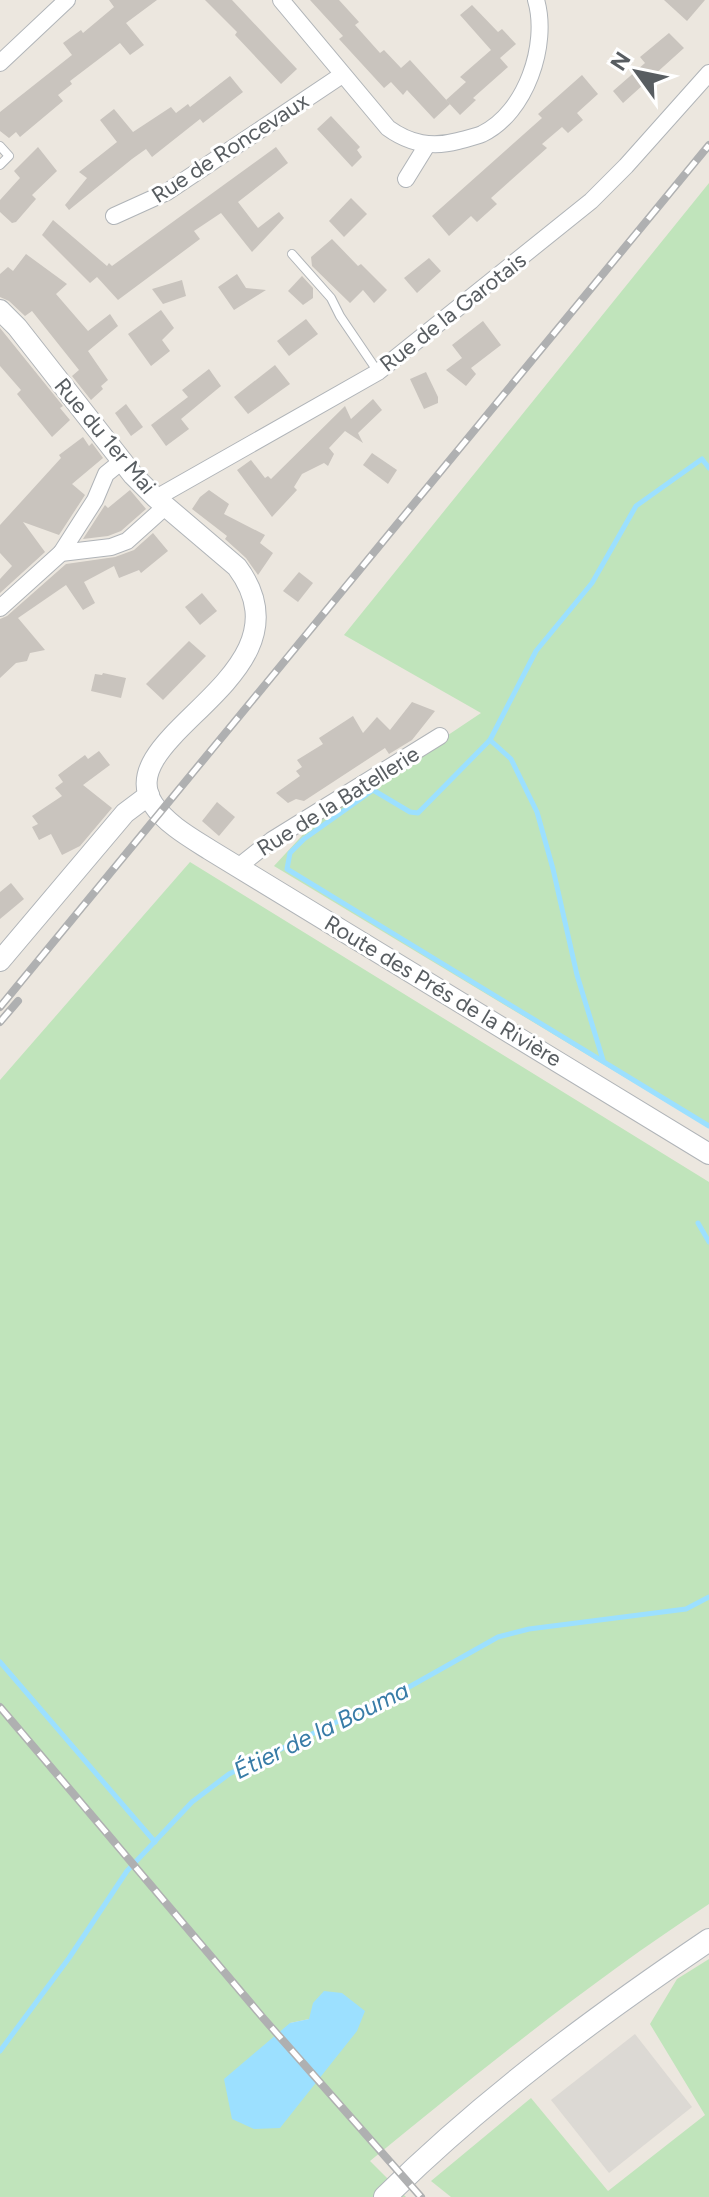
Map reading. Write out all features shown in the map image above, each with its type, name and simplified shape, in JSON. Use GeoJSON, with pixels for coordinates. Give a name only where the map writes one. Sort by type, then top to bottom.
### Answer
{"type":"FeatureCollection","features":[{"type":"Feature","properties":{"kind":"main road"},"geometry":{"type":"LineString","coordinates":[[385,2197],[477,2114],[564,2043],[709,1940]]}},
{"type":"Feature","properties":{"kind":"street"},"geometry":{"type":"LineString","coordinates":[[0,63],[67,0]]}},
{"type":"Feature","properties":{"kind":"street"},"geometry":{"type":"LineString","coordinates":[[281,0],[388,128],[404,140],[427,145],[448,144],[482,134],[504,118],[533,72],[541,18],[536,0]]}},
{"type":"Feature","properties":{"kind":"street","name":"Rue de la Garotais"},"geometry":{"type":"LineString","coordinates":[[61,553],[111,547],[127,541],[161,502],[378,372],[591,201],[709,73]]}},
{"type":"Feature","properties":{"kind":"street","name":"Rue de Roncevaux"},"geometry":{"type":"LineString","coordinates":[[114,216],[167,192],[342,75]]}},
{"type":"Feature","properties":{"kind":"street"},"geometry":{"type":"LineString","coordinates":[[406,179],[427,145]]}},
{"type":"Feature","properties":{"kind":"street","name":"Rue du 1er Mai"},"geometry":{"type":"LineString","coordinates":[[0,310],[17,327],[122,461],[161,502],[219,550],[246,579],[254,600],[254,635],[248,652],[152,763],[147,779],[149,795]]}},
{"type":"Feature","properties":{"kind":"street"},"geometry":{"type":"LineString","coordinates":[[0,608],[61,553],[95,500],[106,474],[122,461]]}},
{"type":"Feature","properties":{"kind":"street","name":"Rue de la Batellerie"},"geometry":{"type":"LineString","coordinates":[[238,867],[272,840],[440,736]]}},
{"type":"Feature","properties":{"kind":"street"},"geometry":{"type":"LineString","coordinates":[[0,961],[125,813],[149,795]]}},
{"type":"Feature","properties":{"kind":"street","name":"Route des Prés de la Rivière"},"geometry":{"type":"LineString","coordinates":[[149,795],[160,813],[178,828],[238,867],[709,1154]]}},
{"type":"Feature","properties":{"kind":"lane"},"geometry":{"type":"LineString","coordinates":[[0,146],[9,156],[0,165]]}},
{"type":"Feature","properties":{"kind":"lane"},"geometry":{"type":"LineString","coordinates":[[292,254],[331,298],[378,372]]}},
{"type":"Feature","properties":{"kind":"shaded area"},"geometry":{"type":"Polygon","coordinates":[[[635,2034],[692,2107],[609,2173],[551,2100],[635,2034]]]}},
{"type":"Feature","properties":{"kind":"green space"},"geometry":{"type":"Polygon","coordinates":[[[709,183],[709,1128],[274,866],[309,828],[481,713],[344,635],[709,183]]]}},
{"type":"Feature","properties":{"kind":"green space"},"geometry":{"type":"Polygon","coordinates":[[[190,862],[709,1182],[709,1904],[578,1996],[370,2161],[406,2197],[0,2197],[0,1080],[190,862]],[[309,2019],[290,2023],[280,2127],[309,2088],[309,2019]]]}},
{"type":"Feature","properties":{"kind":"green space"},"geometry":{"type":"Polygon","coordinates":[[[709,1959],[709,2197],[451,2197],[431,2181],[531,2098],[608,2191],[705,2115],[650,2024],[677,1979],[709,1959]]]}},
{"type":"Feature","properties":{"kind":"water"},"geometry":{"type":"Polygon","coordinates":[[[324,1991],[342,1993],[365,2011],[357,2031],[280,2128],[254,2129],[232,2119],[224,2079],[290,2023],[309,2019],[313,2003],[324,1991]]]}},
{"type":"Feature","properties":{"kind":"building"},"geometry":{"type":"Polygon","coordinates":[[[109,0],[157,0],[126,23],[144,45],[130,55],[120,43],[70,81],[72,84],[58,95],[63,101],[20,137],[16,132],[9,138],[0,131],[0,112],[72,55],[63,43],[81,30],[83,33],[114,7],[109,0]]]}},
{"type":"Feature","properties":{"kind":"building"},"geometry":{"type":"Polygon","coordinates":[[[205,0],[232,0],[297,69],[281,84],[205,0]]]}},
{"type":"Feature","properties":{"kind":"building"},"geometry":{"type":"Polygon","coordinates":[[[310,0],[339,0],[359,22],[355,25],[380,53],[384,50],[401,68],[410,60],[450,104],[434,119],[407,90],[403,95],[391,82],[384,88],[339,39],[343,36],[310,0]]]}},
{"type":"Feature","properties":{"kind":"building"},"geometry":{"type":"Polygon","coordinates":[[[664,0],[705,0],[687,21],[664,0]]]}},
{"type":"Feature","properties":{"kind":"building"},"geometry":{"type":"Polygon","coordinates":[[[472,5],[498,32],[502,29],[516,44],[500,58],[508,67],[473,98],[476,100],[460,115],[446,100],[466,82],[460,77],[491,50],[460,15],[472,5]]]}},
{"type":"Feature","properties":{"kind":"building"},"geometry":{"type":"Polygon","coordinates":[[[669,33],[684,48],[623,103],[613,91],[645,63],[640,57],[669,33]]]}},
{"type":"Feature","properties":{"kind":"building"},"geometry":{"type":"Polygon","coordinates":[[[582,75],[598,94],[577,113],[583,120],[568,133],[562,127],[542,144],[547,148],[491,198],[497,204],[477,222],[471,216],[449,236],[432,216],[542,118],[538,114],[582,75]]]}},
{"type":"Feature","properties":{"kind":"building"},"geometry":{"type":"Polygon","coordinates":[[[230,76],[243,92],[203,123],[200,119],[152,157],[146,149],[69,210],[65,205],[87,178],[79,172],[117,142],[100,120],[114,109],[133,132],[171,107],[176,113],[188,104],[190,107],[230,76]]]}},
{"type":"Feature","properties":{"kind":"building"},"geometry":{"type":"Polygon","coordinates":[[[331,116],[360,147],[357,150],[362,157],[352,167],[317,129],[331,116]]]}},
{"type":"Feature","properties":{"kind":"building"},"geometry":{"type":"Polygon","coordinates":[[[38,147],[57,171],[32,195],[36,199],[12,223],[0,212],[0,200],[20,178],[14,171],[38,147]]]}},
{"type":"Feature","properties":{"kind":"building"},"geometry":{"type":"Polygon","coordinates":[[[276,147],[288,163],[238,202],[258,228],[279,212],[284,218],[252,252],[221,213],[194,231],[200,239],[118,300],[97,277],[90,283],[42,235],[53,220],[107,266],[109,263],[112,266],[276,147]]]}},
{"type":"Feature","properties":{"kind":"building"},"geometry":{"type":"Polygon","coordinates":[[[351,198],[367,214],[344,237],[329,221],[351,198]]]}},
{"type":"Feature","properties":{"kind":"building"},"geometry":{"type":"Polygon","coordinates":[[[332,239],[387,290],[374,303],[363,290],[350,303],[312,266],[311,257],[332,239]]]}},
{"type":"Feature","properties":{"kind":"building"},"geometry":{"type":"Polygon","coordinates":[[[26,254],[67,284],[56,294],[88,331],[110,314],[118,326],[88,351],[108,380],[91,400],[72,376],[79,370],[32,311],[25,316],[0,297],[0,274],[8,267],[13,271],[26,254]]]}},
{"type":"Feature","properties":{"kind":"building"},"geometry":{"type":"Polygon","coordinates":[[[429,258],[441,271],[417,293],[404,278],[429,258]]]}},
{"type":"Feature","properties":{"kind":"building"},"geometry":{"type":"Polygon","coordinates":[[[237,274],[246,288],[266,290],[234,310],[218,287],[237,274]]]}},
{"type":"Feature","properties":{"kind":"building"},"geometry":{"type":"Polygon","coordinates":[[[302,276],[313,288],[313,298],[303,305],[288,291],[302,276]]]}},
{"type":"Feature","properties":{"kind":"building"},"geometry":{"type":"Polygon","coordinates":[[[182,280],[186,296],[163,304],[152,289],[182,280]]]}},
{"type":"Feature","properties":{"kind":"building"},"geometry":{"type":"Polygon","coordinates":[[[161,310],[174,328],[162,340],[170,351],[151,366],[128,334],[161,310]]]}},
{"type":"Feature","properties":{"kind":"building"},"geometry":{"type":"Polygon","coordinates":[[[306,319],[318,334],[289,356],[277,341],[306,319]]]}},
{"type":"Feature","properties":{"kind":"building"},"geometry":{"type":"Polygon","coordinates":[[[483,321],[501,345],[471,368],[476,374],[466,386],[446,370],[462,358],[452,345],[483,321]]]}},
{"type":"Feature","properties":{"kind":"building"},"geometry":{"type":"Polygon","coordinates":[[[0,328],[63,406],[60,408],[70,420],[52,437],[17,394],[21,390],[0,366],[0,328]]]}},
{"type":"Feature","properties":{"kind":"building"},"geometry":{"type":"Polygon","coordinates":[[[275,365],[290,384],[248,414],[234,397],[275,365]]]}},
{"type":"Feature","properties":{"kind":"building"},"geometry":{"type":"Polygon","coordinates":[[[209,369],[221,386],[181,419],[189,429],[166,446],[151,425],[188,397],[182,390],[209,369]]]}},
{"type":"Feature","properties":{"kind":"building"},"geometry":{"type":"Polygon","coordinates":[[[426,372],[438,403],[424,409],[410,379],[426,372]]]}},
{"type":"Feature","properties":{"kind":"building"},"geometry":{"type":"Polygon","coordinates":[[[373,399],[382,410],[358,433],[363,443],[345,431],[329,448],[334,454],[328,466],[324,463],[302,474],[294,487],[297,490],[272,517],[237,470],[251,460],[265,478],[268,476],[271,479],[345,406],[351,419],[373,399]]]}},
{"type":"Feature","properties":{"kind":"building"},"geometry":{"type":"Polygon","coordinates":[[[126,404],[143,427],[131,436],[115,413],[126,404]]]}},
{"type":"Feature","properties":{"kind":"building"},"geometry":{"type":"Polygon","coordinates":[[[83,437],[103,458],[72,484],[85,495],[59,535],[23,522],[45,552],[0,593],[0,579],[12,566],[0,553],[0,525],[61,458],[59,455],[83,437]]]}},
{"type":"Feature","properties":{"kind":"building"},"geometry":{"type":"Polygon","coordinates":[[[372,453],[397,470],[388,484],[363,465],[372,453]]]}},
{"type":"Feature","properties":{"kind":"building"},"geometry":{"type":"Polygon","coordinates":[[[130,490],[146,509],[121,531],[83,539],[105,505],[108,508],[130,490]]]}},
{"type":"Feature","properties":{"kind":"building"},"geometry":{"type":"Polygon","coordinates":[[[209,490],[229,504],[224,514],[265,535],[260,543],[273,553],[258,575],[246,558],[225,539],[227,536],[192,509],[209,490]]]}},
{"type":"Feature","properties":{"kind":"building"},"geometry":{"type":"Polygon","coordinates":[[[153,533],[168,551],[141,573],[139,570],[119,578],[114,566],[84,582],[95,603],[83,610],[66,585],[18,618],[45,650],[30,653],[27,661],[16,663],[0,678],[0,619],[66,564],[115,557],[134,550],[153,533]]]}},
{"type":"Feature","properties":{"kind":"building"},"geometry":{"type":"Polygon","coordinates":[[[299,572],[313,583],[298,602],[283,591],[299,572]]]}},
{"type":"Feature","properties":{"kind":"building"},"geometry":{"type":"Polygon","coordinates":[[[202,593],[217,611],[200,625],[185,607],[202,593]]]}},
{"type":"Feature","properties":{"kind":"building"},"geometry":{"type":"Polygon","coordinates":[[[189,641],[206,656],[163,700],[146,684],[189,641]]]}},
{"type":"Feature","properties":{"kind":"building"},"geometry":{"type":"Polygon","coordinates":[[[95,674],[126,678],[121,698],[91,691],[95,674]]]}},
{"type":"Feature","properties":{"kind":"building"},"geometry":{"type":"Polygon","coordinates":[[[412,702],[435,711],[412,740],[389,754],[385,748],[304,801],[296,799],[288,803],[276,793],[300,776],[296,771],[302,767],[297,760],[323,744],[319,738],[353,716],[363,733],[377,717],[390,730],[412,702]]]}},
{"type":"Feature","properties":{"kind":"building"},"geometry":{"type":"Polygon","coordinates":[[[99,751],[110,765],[83,785],[112,808],[80,846],[62,855],[51,834],[39,840],[32,827],[38,824],[32,816],[62,796],[55,788],[63,782],[58,775],[85,755],[88,759],[99,751]]]}},
{"type":"Feature","properties":{"kind":"building"},"geometry":{"type":"Polygon","coordinates":[[[217,802],[235,817],[219,836],[202,821],[217,802]]]}},
{"type":"Feature","properties":{"kind":"building"},"geometry":{"type":"Polygon","coordinates":[[[11,883],[24,899],[0,919],[0,892],[11,883]]]}},
{"type":"Feature","properties":{"kind":"waterway"},"geometry":{"type":"LineString","coordinates":[[709,468],[702,459],[636,506],[592,583],[536,651],[490,740],[418,813],[410,812],[373,790],[304,839],[290,853],[287,869],[709,1126]]}},
{"type":"Feature","properties":{"kind":"waterway"},"geometry":{"type":"LineString","coordinates":[[490,740],[511,759],[537,812],[577,975],[603,1060]]}},
{"type":"Feature","properties":{"kind":"waterway"},"geometry":{"type":"LineString","coordinates":[[698,1223],[709,1242]]}},
{"type":"Feature","properties":{"kind":"waterway","name":"Étier de la Bouma"},"geometry":{"type":"LineString","coordinates":[[0,2051],[69,1958],[127,1871],[192,1802],[229,1774],[409,1687],[498,1637],[529,1629],[686,1609],[709,1597]]}},
{"type":"Feature","properties":{"kind":"waterway"},"geometry":{"type":"LineString","coordinates":[[0,1662],[155,1842]]}},
{"type":"Feature","properties":{"kind":"railway"},"geometry":{"type":"LineString","coordinates":[[0,1007],[709,145]]}},
{"type":"Feature","properties":{"kind":"railway"},"geometry":{"type":"LineString","coordinates":[[0,1022],[18,1001]]}},
{"type":"Feature","properties":{"kind":"railway"},"geometry":{"type":"LineString","coordinates":[[0,1707],[264,2019],[421,2197]]}}]}
